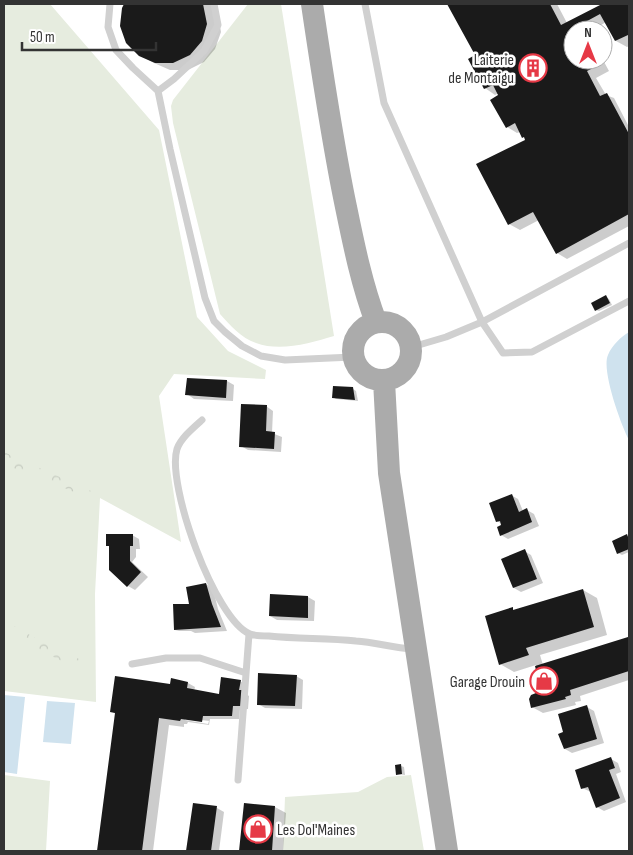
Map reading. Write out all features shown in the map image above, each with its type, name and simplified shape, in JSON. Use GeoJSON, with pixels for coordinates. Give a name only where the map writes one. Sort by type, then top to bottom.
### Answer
{"type":"FeatureCollection","features":[{"type":"Feature","properties":{"kind":"main road"},"geometry":{"type":"LineString","coordinates":[[312,4],[332,140],[356,255],[376,322]]}},
{"type":"Feature","properties":{"kind":"main road"},"geometry":{"type":"LineString","coordinates":[[376,322],[395,324],[409,338],[412,347],[412,357],[402,374],[384,381],[368,377],[356,365],[353,356],[353,348],[360,331],[376,322]]}},
{"type":"Feature","properties":{"kind":"main road"},"geometry":{"type":"LineString","coordinates":[[384,381],[389,473],[447,851]]}},
{"type":"Feature","properties":{"kind":"lane"},"geometry":{"type":"LineString","coordinates":[[110,4],[108,27],[116,50],[158,91],[205,298],[214,321],[242,346],[261,356],[285,360],[353,356]]}},
{"type":"Feature","properties":{"kind":"lane"},"geometry":{"type":"LineString","coordinates":[[158,91],[174,80],[204,51],[218,25],[214,4]]}},
{"type":"Feature","properties":{"kind":"lane"},"geometry":{"type":"LineString","coordinates":[[365,4],[384,103],[482,322],[503,353],[532,352],[629,301]]}},
{"type":"Feature","properties":{"kind":"lane"},"geometry":{"type":"LineString","coordinates":[[412,347],[446,337],[482,322],[629,244]]}},
{"type":"Feature","properties":{"kind":"lane"},"geometry":{"type":"LineString","coordinates":[[202,420],[187,435],[178,449],[176,475],[186,520],[199,559],[217,596],[232,620],[250,634],[284,638],[357,641],[415,649]]}},
{"type":"Feature","properties":{"kind":"lane"},"geometry":{"type":"LineString","coordinates":[[238,780],[250,634]]}},
{"type":"Feature","properties":{"kind":"lane"},"geometry":{"type":"LineString","coordinates":[[132,664],[166,658],[200,658],[246,673]]}},
{"type":"Feature","properties":{"kind":"green space"},"geometry":{"type":"Polygon","coordinates":[[[4,4],[50,4],[159,130],[197,317],[228,351],[266,370],[265,379],[174,374],[159,396],[181,542],[100,498],[95,594],[96,702],[4,691],[4,4]]]}},
{"type":"Feature","properties":{"kind":"green space"},"geometry":{"type":"Polygon","coordinates":[[[248,4],[281,4],[334,336],[295,346],[265,346],[251,341],[236,331],[220,314],[173,123],[171,106],[173,100],[248,4]]]}},
{"type":"Feature","properties":{"kind":"green space"},"geometry":{"type":"Polygon","coordinates":[[[4,452],[91,491],[89,500],[34,473],[4,466],[4,452]]]}},
{"type":"Feature","properties":{"kind":"green space"},"geometry":{"type":"Polygon","coordinates":[[[4,620],[47,645],[86,662],[87,668],[61,661],[4,630],[4,620]]]}},
{"type":"Feature","properties":{"kind":"green space"},"geometry":{"type":"Polygon","coordinates":[[[4,775],[50,781],[46,851],[4,851],[4,775]]]}},
{"type":"Feature","properties":{"kind":"green space"},"geometry":{"type":"Polygon","coordinates":[[[411,775],[424,851],[283,851],[285,797],[358,792],[387,777],[411,775]]]}},
{"type":"Feature","properties":{"kind":"water"},"geometry":{"type":"Polygon","coordinates":[[[629,332],[629,440],[609,385],[607,362],[612,348],[629,332]]]}},
{"type":"Feature","properties":{"kind":"water"},"geometry":{"type":"Polygon","coordinates":[[[4,695],[25,697],[17,774],[4,772],[4,695]]]}},
{"type":"Feature","properties":{"kind":"water"},"geometry":{"type":"Polygon","coordinates":[[[47,701],[75,703],[71,744],[43,742],[47,701]]]}},
{"type":"Feature","properties":{"kind":"building"},"geometry":{"type":"Polygon","coordinates":[[[124,4],[203,4],[207,24],[202,41],[190,55],[173,63],[155,63],[139,56],[126,43],[120,26],[124,4]]]}},
{"type":"Feature","properties":{"kind":"building"},"geometry":{"type":"Polygon","coordinates":[[[447,4],[550,4],[561,25],[563,24],[563,70],[589,70],[587,71],[600,96],[607,93],[629,134],[629,214],[556,254],[533,212],[508,225],[476,164],[525,140],[524,137],[522,138],[515,123],[506,128],[490,100],[498,95],[493,85],[484,89],[468,59],[475,55],[447,4]]]}},
{"type":"Feature","properties":{"kind":"building"},"geometry":{"type":"Polygon","coordinates":[[[602,4],[629,4],[629,38],[628,35],[615,41],[613,37],[613,20],[603,20],[600,14],[589,20],[571,20],[602,4]]]}},
{"type":"Feature","properties":{"kind":"building"},"geometry":{"type":"Polygon","coordinates":[[[606,295],[610,303],[595,311],[591,303],[606,295]]]}},
{"type":"Feature","properties":{"kind":"building"},"geometry":{"type":"Polygon","coordinates":[[[187,378],[227,380],[226,398],[185,395],[187,378]]]}},
{"type":"Feature","properties":{"kind":"building"},"geometry":{"type":"Polygon","coordinates":[[[333,386],[353,387],[355,400],[332,398],[333,386]]]}},
{"type":"Feature","properties":{"kind":"building"},"geometry":{"type":"Polygon","coordinates":[[[241,404],[267,405],[266,431],[275,432],[274,449],[239,447],[241,404]]]}},
{"type":"Feature","properties":{"kind":"building"},"geometry":{"type":"Polygon","coordinates":[[[512,494],[519,512],[527,508],[532,522],[500,536],[497,527],[501,525],[500,521],[496,522],[489,503],[512,494]]]}},
{"type":"Feature","properties":{"kind":"building"},"geometry":{"type":"Polygon","coordinates":[[[106,534],[133,534],[133,546],[130,546],[130,561],[141,572],[127,587],[109,570],[109,546],[106,546],[106,534]]]}},
{"type":"Feature","properties":{"kind":"building"},"geometry":{"type":"Polygon","coordinates":[[[627,534],[629,549],[617,554],[612,541],[627,534]]]}},
{"type":"Feature","properties":{"kind":"building"},"geometry":{"type":"Polygon","coordinates":[[[525,549],[537,579],[513,588],[501,559],[525,549]]]}},
{"type":"Feature","properties":{"kind":"building"},"geometry":{"type":"Polygon","coordinates":[[[206,583],[221,627],[174,630],[173,604],[189,604],[186,587],[206,583]]]}},
{"type":"Feature","properties":{"kind":"building"},"geometry":{"type":"Polygon","coordinates":[[[583,589],[594,627],[526,648],[529,655],[499,665],[485,616],[513,607],[513,610],[583,589]]]}},
{"type":"Feature","properties":{"kind":"building"},"geometry":{"type":"Polygon","coordinates":[[[270,594],[308,596],[308,618],[269,616],[270,594]]]}},
{"type":"Feature","properties":{"kind":"building"},"geometry":{"type":"Polygon","coordinates":[[[628,637],[629,671],[570,690],[571,695],[565,697],[566,699],[531,708],[529,699],[531,695],[541,691],[535,666],[628,637]]]}},
{"type":"Feature","properties":{"kind":"building"},"geometry":{"type":"Polygon","coordinates":[[[258,673],[297,675],[295,706],[257,705],[258,673]]]}},
{"type":"Feature","properties":{"kind":"building"},"geometry":{"type":"Polygon","coordinates":[[[115,676],[170,684],[171,678],[188,682],[187,688],[219,694],[221,677],[241,680],[239,690],[243,690],[241,706],[233,706],[232,716],[203,716],[202,722],[159,718],[142,851],[97,851],[115,713],[110,712],[115,676]]]}},
{"type":"Feature","properties":{"kind":"building"},"geometry":{"type":"Polygon","coordinates":[[[587,705],[597,739],[564,749],[558,734],[563,732],[558,714],[587,705]]]}},
{"type":"Feature","properties":{"kind":"building"},"geometry":{"type":"Polygon","coordinates":[[[611,757],[615,768],[609,770],[620,798],[596,808],[588,787],[581,789],[575,770],[611,757]]]}},
{"type":"Feature","properties":{"kind":"building"},"geometry":{"type":"Polygon","coordinates":[[[401,764],[402,774],[396,775],[395,765],[401,764]]]}},
{"type":"Feature","properties":{"kind":"building"},"geometry":{"type":"Polygon","coordinates":[[[193,803],[217,806],[211,851],[186,851],[193,803]]]}},
{"type":"Feature","properties":{"kind":"building","name":"Les Dol'Maines"},"geometry":{"type":"Polygon","coordinates":[[[244,803],[275,806],[272,851],[239,851],[244,803]]]}},
{"type":"Feature","properties":{"kind":"place","name":"Laiterie de Montaigu"},"geometry":{"type":"Point","coordinates":[533,68]}},
{"type":"Feature","properties":{"kind":"place","name":"Garage Drouin"},"geometry":{"type":"Point","coordinates":[544,681]}},
{"type":"Feature","properties":{"kind":"place","name":"Les Dol'Maines"},"geometry":{"type":"Point","coordinates":[258,829]}}]}
